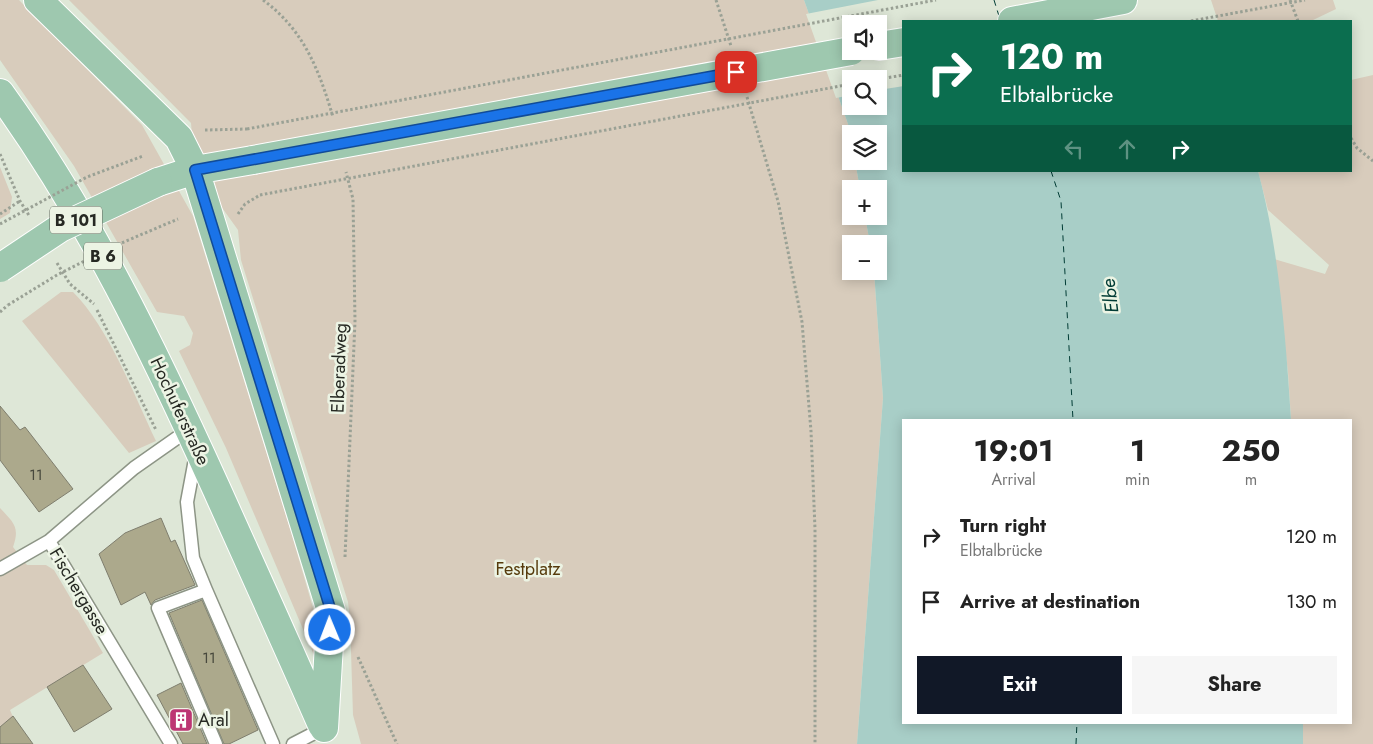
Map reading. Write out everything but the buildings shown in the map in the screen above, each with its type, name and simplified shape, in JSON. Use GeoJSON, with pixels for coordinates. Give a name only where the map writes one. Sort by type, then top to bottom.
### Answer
{"type":"FeatureCollection","features":[{"type":"Feature","properties":{"kind":"main road"},"geometry":{"type":"LineString","coordinates":[[38,0],[179,138],[195,170],[331,611],[327,736]]}},
{"type":"Feature","properties":{"kind":"main road"},"geometry":{"type":"LineString","coordinates":[[1017,20],[1123,0]]}},
{"type":"Feature","properties":{"kind":"main road"},"geometry":{"type":"LineString","coordinates":[[887,45],[902,42]]}},
{"type":"Feature","properties":{"kind":"main road","name":"B 101"},"geometry":{"type":"LineString","coordinates":[[0,268],[60,228],[158,182],[195,170],[842,53]]}},
{"type":"Feature","properties":{"kind":"main road","name":"Hochuferstraße"},"geometry":{"type":"LineString","coordinates":[[0,93],[26,129],[114,274],[194,437],[327,736]]}},
{"type":"Feature","properties":{"kind":"lane","name":"Fischergasse"},"geometry":{"type":"LineString","coordinates":[[171,744],[49,541],[134,468],[164,447],[194,437]]}},
{"type":"Feature","properties":{"kind":"lane"},"geometry":{"type":"LineString","coordinates":[[194,437],[187,502],[192,558],[273,744]]}},
{"type":"Feature","properties":{"kind":"lane"},"geometry":{"type":"LineString","coordinates":[[0,569],[49,541]]}},
{"type":"Feature","properties":{"kind":"lane"},"geometry":{"type":"LineString","coordinates":[[206,590],[158,608],[216,744]]}},
{"type":"Feature","properties":{"kind":"lane"},"geometry":{"type":"LineString","coordinates":[[293,744],[327,736]]}},
{"type":"Feature","properties":{"kind":"path"},"geometry":{"type":"LineString","coordinates":[[263,0],[294,30],[310,52],[320,74],[336,125]]}},
{"type":"Feature","properties":{"kind":"path"},"geometry":{"type":"LineString","coordinates":[[716,0],[733,52]]}},
{"type":"Feature","properties":{"kind":"path"},"geometry":{"type":"LineString","coordinates":[[247,129],[936,0]]}},
{"type":"Feature","properties":{"kind":"path"},"geometry":{"type":"LineString","coordinates":[[1290,0],[1298,20]]}},
{"type":"Feature","properties":{"kind":"path"},"geometry":{"type":"LineString","coordinates":[[1195,20],[1304,0]]}},
{"type":"Feature","properties":{"kind":"path"},"geometry":{"type":"LineString","coordinates":[[887,78],[902,75]]}},
{"type":"Feature","properties":{"kind":"path"},"geometry":{"type":"LineString","coordinates":[[260,195],[842,86]]}},
{"type":"Feature","properties":{"kind":"path"},"geometry":{"type":"LineString","coordinates":[[744,89],[778,201],[802,322],[811,431],[815,529],[815,744]]}},
{"type":"Feature","properties":{"kind":"path"},"geometry":{"type":"LineString","coordinates":[[1352,140],[1357,148],[1373,161]]}},
{"type":"Feature","properties":{"kind":"path"},"geometry":{"type":"LineString","coordinates":[[0,154],[20,201],[35,226]]}},
{"type":"Feature","properties":{"kind":"path"},"geometry":{"type":"LineString","coordinates":[[0,224],[87,177],[143,156]]}},
{"type":"Feature","properties":{"kind":"path","name":"Elberadweg"},"geometry":{"type":"LineString","coordinates":[[344,162],[353,199],[355,321],[344,558]]}},
{"type":"Feature","properties":{"kind":"path"},"geometry":{"type":"LineString","coordinates":[[0,214],[20,201]]}},
{"type":"Feature","properties":{"kind":"path"},"geometry":{"type":"LineString","coordinates":[[0,312],[8,305],[57,275],[112,247],[178,219]]}},
{"type":"Feature","properties":{"kind":"path"},"geometry":{"type":"LineString","coordinates":[[55,259],[70,284],[93,302],[164,447]]}},
{"type":"Feature","properties":{"kind":"path"},"geometry":{"type":"LineString","coordinates":[[356,653],[397,744]]}},
{"type":"Feature","properties":{"kind":"green space"},"geometry":{"type":"Polygon","coordinates":[[[0,0],[19,0],[142,125],[193,216],[291,532],[320,632],[322,653],[314,655],[226,448],[179,351],[190,345],[193,333],[184,316],[157,312],[74,166],[0,60],[0,0]]]}},
{"type":"Feature","properties":{"kind":"green space","name":"Festplatz"},"geometry":{"type":"Polygon","coordinates":[[[69,0],[804,0],[842,107],[842,115],[845,115],[848,124],[842,125],[842,170],[857,170],[858,180],[842,180],[842,225],[867,225],[868,235],[842,235],[842,280],[875,280],[883,398],[857,744],[361,744],[353,715],[348,602],[241,260],[238,230],[195,170],[191,123],[69,0]]]}},
{"type":"Feature","properties":{"kind":"green space"},"geometry":{"type":"Polygon","coordinates":[[[1208,0],[1333,0],[1336,9],[1313,20],[1215,20],[1208,0]]]}},
{"type":"Feature","properties":{"kind":"green space"},"geometry":{"type":"Polygon","coordinates":[[[1373,75],[1373,744],[1303,744],[1303,724],[1352,724],[1352,419],[1291,419],[1288,372],[1274,259],[1325,274],[1329,265],[1268,210],[1258,172],[1352,172],[1352,80],[1373,75]]]}},
{"type":"Feature","properties":{"kind":"green space"},"geometry":{"type":"Polygon","coordinates":[[[0,167],[12,197],[10,213],[0,219],[0,167]]]}},
{"type":"Feature","properties":{"kind":"green space"},"geometry":{"type":"Polygon","coordinates":[[[61,292],[73,292],[98,324],[120,363],[156,441],[129,453],[22,321],[61,292]]]}},
{"type":"Feature","properties":{"kind":"green space"},"geometry":{"type":"Polygon","coordinates":[[[0,508],[16,530],[13,547],[27,565],[46,565],[54,570],[103,653],[10,710],[13,717],[0,727],[0,508]]]}},
{"type":"Feature","properties":{"kind":"water","name":"Elbe"},"geometry":{"type":"Polygon","coordinates":[[[804,0],[1208,0],[902,20],[902,172],[1258,172],[1276,263],[1284,326],[1291,419],[902,419],[902,724],[1303,724],[1303,744],[857,744],[883,398],[875,280],[887,280],[887,235],[868,235],[867,225],[887,225],[887,180],[858,180],[857,170],[887,170],[887,125],[848,125],[845,115],[887,115],[887,70],[842,70],[842,107],[804,0]]]}},
{"type":"Feature","properties":{"kind":"pier"},"geometry":{"type":"Polygon","coordinates":[[[878,0],[1211,0],[1218,20],[902,20],[902,86],[887,89],[887,70],[842,70],[842,97],[836,98],[806,14],[878,0]]]}},
{"type":"Feature","properties":{"kind":"ferry route"},"geometry":{"type":"LineString","coordinates":[[994,0],[999,16]]}},
{"type":"Feature","properties":{"kind":"ferry route"},"geometry":{"type":"LineString","coordinates":[[1051,172],[1061,201],[1073,419]]}},
{"type":"Feature","properties":{"kind":"ferry route"},"geometry":{"type":"LineString","coordinates":[[1076,744],[1077,724]]}},
{"type":"Feature","properties":{"kind":"place","name":"Aral"},"geometry":{"type":"Point","coordinates":[181,720]}},
{"type":"Feature","properties":{"kind":"route"},"geometry":{"type":"LineString","coordinates":[[330,630],[331,611],[195,170],[736,72]]}}]}
